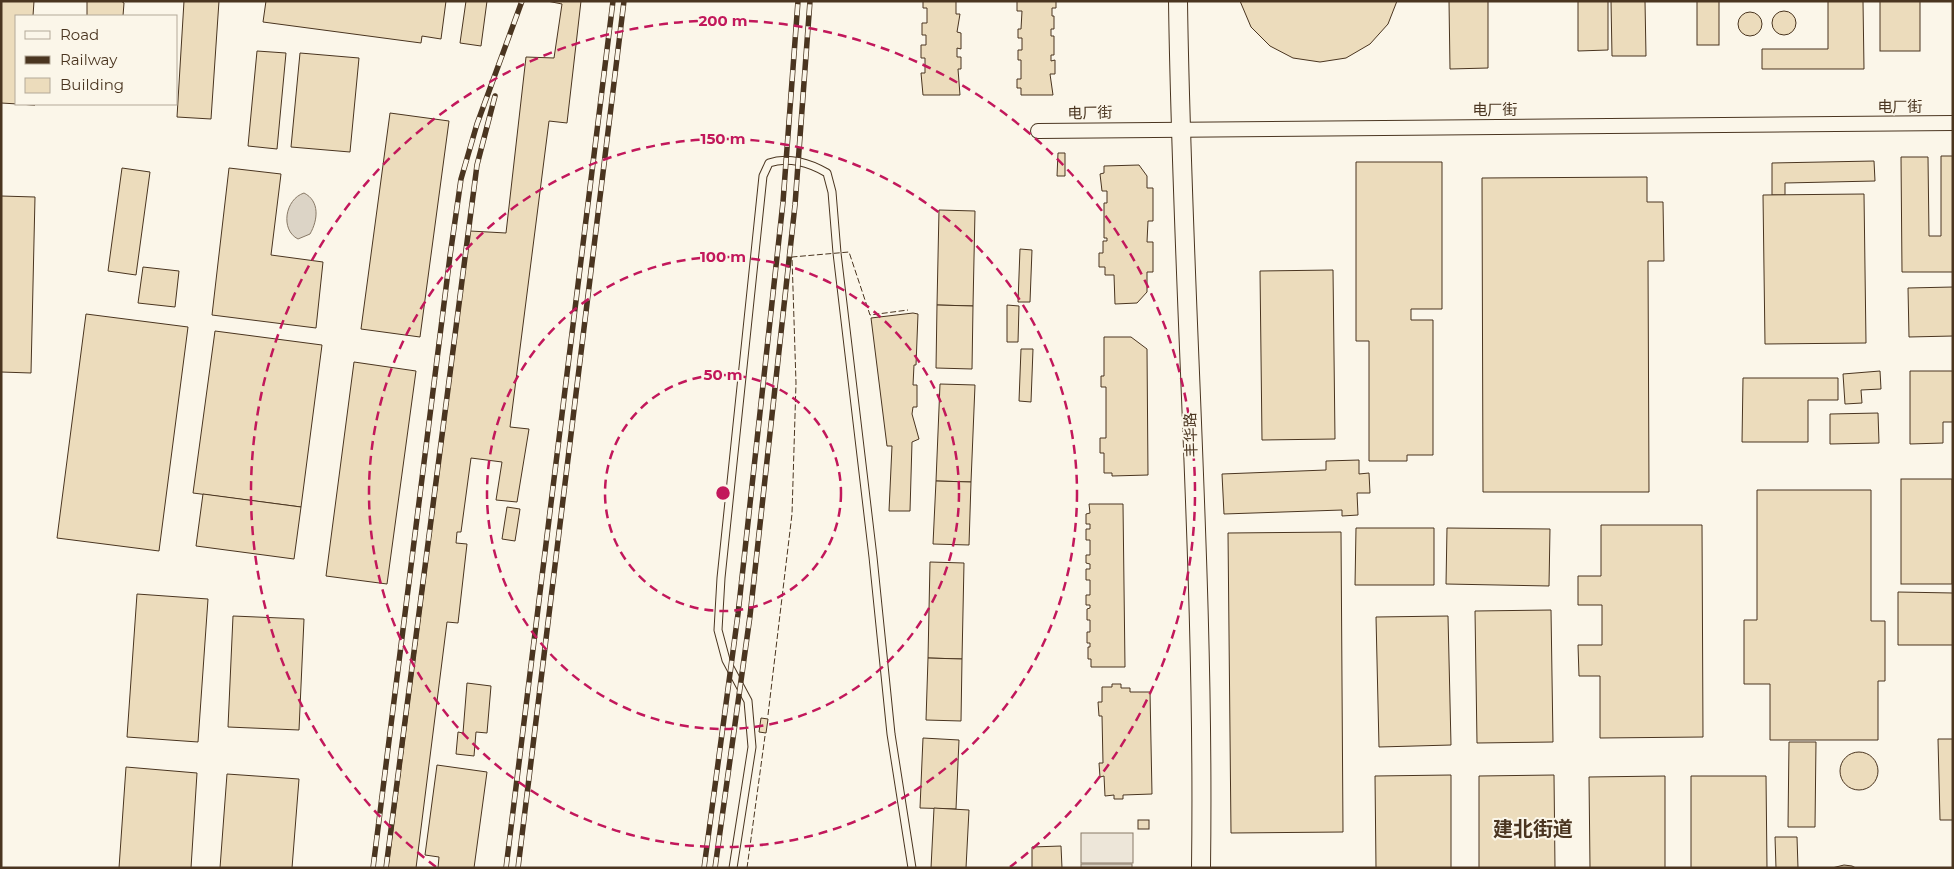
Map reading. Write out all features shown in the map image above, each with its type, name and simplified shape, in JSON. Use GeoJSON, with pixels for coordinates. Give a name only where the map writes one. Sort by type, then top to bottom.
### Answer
{"type":"FeatureCollection","features":[{"type":"Feature","properties":{"kind":"street","name":"丰华路"},"geometry":{"type":"LineString","coordinates":[[1178,1],[1180,128],[1203,756],[1201,868]]}},
{"type":"Feature","properties":{"kind":"street","name":"电厂街"},"geometry":{"type":"LineString","coordinates":[[1038,131],[1180,128],[1953,123]]}},
{"type":"Feature","properties":{"kind":"lane"},"geometry":{"type":"LineString","coordinates":[[733,868],[752,747],[748,701],[726,660],[718,630],[721,578],[763,176],[769,163],[780,159],[814,165],[827,173],[832,192],[836,253],[873,557],[891,734],[912,868]]}},
{"type":"Feature","properties":{"kind":"shaded area"},"geometry":{"type":"Polygon","coordinates":[[[304,193],[313,201],[316,217],[310,234],[298,239],[292,235],[289,229],[287,215],[293,201],[304,193]]]}},
{"type":"Feature","properties":{"kind":"shaded area"},"geometry":{"type":"Polygon","coordinates":[[[1081,833],[1133,833],[1133,863],[1081,863],[1081,833]]]}},
{"type":"Feature","properties":{"kind":"shaded area"},"geometry":{"type":"Polygon","coordinates":[[[1081,864],[1132,864],[1132,868],[1081,868],[1081,864]]]}},
{"type":"Feature","properties":{"kind":"building"},"geometry":{"type":"Polygon","coordinates":[[[1,1],[34,1],[33,15],[15,15],[15,104],[1,103],[1,1]]]}},
{"type":"Feature","properties":{"kind":"building"},"geometry":{"type":"Polygon","coordinates":[[[87,1],[121,1],[124,3],[123,15],[87,15],[87,1]]]}},
{"type":"Feature","properties":{"kind":"building"},"geometry":{"type":"Polygon","coordinates":[[[184,1],[219,1],[211,119],[177,117],[184,1]]]}},
{"type":"Feature","properties":{"kind":"building"},"geometry":{"type":"Polygon","coordinates":[[[266,1],[446,1],[441,39],[422,36],[421,43],[263,22],[266,1]]]}},
{"type":"Feature","properties":{"kind":"building"},"geometry":{"type":"Polygon","coordinates":[[[466,1],[487,1],[481,46],[460,43],[466,1]]]}},
{"type":"Feature","properties":{"kind":"building"},"geometry":{"type":"Polygon","coordinates":[[[547,1],[581,1],[567,123],[549,121],[510,427],[529,429],[517,502],[496,500],[502,462],[471,458],[461,532],[457,532],[456,543],[467,544],[458,623],[447,622],[416,868],[388,868],[470,231],[506,233],[526,57],[554,58],[562,4],[547,1]]]}},
{"type":"Feature","properties":{"kind":"building"},"geometry":{"type":"Polygon","coordinates":[[[923,1],[956,1],[956,14],[960,14],[957,32],[961,33],[961,49],[957,48],[957,57],[961,57],[961,69],[958,69],[960,95],[923,95],[921,73],[925,73],[925,58],[921,58],[921,45],[926,45],[926,35],[922,35],[922,23],[927,23],[927,8],[923,8],[923,1]]]}},
{"type":"Feature","properties":{"kind":"building"},"geometry":{"type":"Polygon","coordinates":[[[1017,1],[1056,1],[1056,8],[1052,8],[1054,29],[1051,29],[1051,36],[1054,36],[1054,55],[1051,55],[1051,61],[1055,60],[1055,74],[1050,74],[1053,95],[1021,95],[1021,88],[1017,88],[1017,79],[1021,79],[1021,60],[1018,60],[1018,50],[1022,50],[1022,38],[1018,38],[1018,29],[1021,29],[1022,11],[1017,11],[1017,1]]]}},
{"type":"Feature","properties":{"kind":"building"},"geometry":{"type":"Polygon","coordinates":[[[1240,1],[1397,1],[1388,24],[1370,44],[1346,58],[1320,62],[1293,58],[1270,46],[1251,27],[1240,1]]]}},
{"type":"Feature","properties":{"kind":"building"},"geometry":{"type":"Polygon","coordinates":[[[1449,1],[1488,1],[1488,68],[1450,69],[1449,1]]]}},
{"type":"Feature","properties":{"kind":"building"},"geometry":{"type":"Polygon","coordinates":[[[1578,1],[1608,1],[1608,50],[1578,51],[1578,1]]]}},
{"type":"Feature","properties":{"kind":"building"},"geometry":{"type":"Polygon","coordinates":[[[1611,1],[1645,1],[1646,56],[1612,56],[1611,1]]]}},
{"type":"Feature","properties":{"kind":"building"},"geometry":{"type":"Polygon","coordinates":[[[1697,1],[1719,1],[1719,45],[1697,45],[1697,1]]]}},
{"type":"Feature","properties":{"kind":"building"},"geometry":{"type":"Polygon","coordinates":[[[1828,1],[1863,1],[1864,69],[1762,69],[1762,49],[1828,49],[1828,1]]]}},
{"type":"Feature","properties":{"kind":"building"},"geometry":{"type":"Polygon","coordinates":[[[1880,1],[1920,1],[1920,51],[1880,51],[1880,1]]]}},
{"type":"Feature","properties":{"kind":"building"},"geometry":{"type":"Polygon","coordinates":[[[1784,11],[1789,12],[1795,18],[1795,28],[1789,34],[1784,35],[1779,34],[1773,28],[1772,23],[1773,18],[1779,12],[1784,11]]]}},
{"type":"Feature","properties":{"kind":"building"},"geometry":{"type":"Polygon","coordinates":[[[1750,12],[1755,13],[1761,19],[1761,29],[1755,35],[1750,36],[1745,35],[1739,29],[1738,24],[1739,19],[1745,13],[1750,12]]]}},
{"type":"Feature","properties":{"kind":"building"},"geometry":{"type":"Polygon","coordinates":[[[257,51],[286,53],[277,149],[248,146],[257,51]]]}},
{"type":"Feature","properties":{"kind":"building"},"geometry":{"type":"Polygon","coordinates":[[[300,53],[359,58],[350,152],[291,147],[300,53]]]}},
{"type":"Feature","properties":{"kind":"building"},"geometry":{"type":"Polygon","coordinates":[[[390,113],[449,121],[420,337],[361,329],[390,113]]]}},
{"type":"Feature","properties":{"kind":"building"},"geometry":{"type":"Polygon","coordinates":[[[1058,153],[1065,153],[1065,176],[1057,176],[1058,153]]]}},
{"type":"Feature","properties":{"kind":"building"},"geometry":{"type":"Polygon","coordinates":[[[1941,156],[1953,156],[1953,272],[1902,272],[1901,157],[1928,157],[1929,236],[1941,236],[1941,156]]]}},
{"type":"Feature","properties":{"kind":"building"},"geometry":{"type":"Polygon","coordinates":[[[1874,161],[1875,181],[1785,183],[1785,195],[1772,195],[1772,163],[1874,161]]]}},
{"type":"Feature","properties":{"kind":"building"},"geometry":{"type":"Polygon","coordinates":[[[1356,162],[1442,162],[1442,309],[1411,309],[1411,320],[1433,320],[1433,455],[1407,455],[1407,461],[1369,461],[1369,341],[1356,341],[1356,162]]]}},
{"type":"Feature","properties":{"kind":"building"},"geometry":{"type":"Polygon","coordinates":[[[1139,165],[1147,176],[1147,188],[1153,188],[1153,221],[1148,221],[1147,242],[1153,242],[1153,272],[1147,272],[1147,292],[1137,303],[1115,304],[1114,275],[1105,275],[1105,267],[1099,267],[1099,253],[1103,253],[1103,241],[1107,241],[1107,238],[1104,238],[1104,203],[1107,203],[1107,191],[1102,191],[1100,174],[1104,173],[1104,166],[1139,165]]]}},
{"type":"Feature","properties":{"kind":"building"},"geometry":{"type":"Polygon","coordinates":[[[122,168],[150,172],[136,275],[108,271],[122,168]]]}},
{"type":"Feature","properties":{"kind":"building"},"geometry":{"type":"Polygon","coordinates":[[[229,168],[281,174],[271,255],[323,262],[316,328],[212,315],[229,168]]]}},
{"type":"Feature","properties":{"kind":"building"},"geometry":{"type":"Polygon","coordinates":[[[1647,177],[1647,202],[1663,202],[1664,261],[1648,261],[1649,492],[1483,492],[1482,178],[1647,177]]]}},
{"type":"Feature","properties":{"kind":"building"},"geometry":{"type":"Polygon","coordinates":[[[1864,194],[1866,343],[1765,344],[1763,195],[1864,194]]]}},
{"type":"Feature","properties":{"kind":"building"},"geometry":{"type":"Polygon","coordinates":[[[1,196],[35,197],[31,373],[1,372],[1,196]]]}},
{"type":"Feature","properties":{"kind":"building"},"geometry":{"type":"Polygon","coordinates":[[[939,210],[975,211],[973,306],[937,305],[939,210]]]}},
{"type":"Feature","properties":{"kind":"building"},"geometry":{"type":"Polygon","coordinates":[[[1020,249],[1032,250],[1030,302],[1018,302],[1020,249]]]}},
{"type":"Feature","properties":{"kind":"building"},"geometry":{"type":"Polygon","coordinates":[[[143,267],[179,271],[175,307],[138,303],[143,267]]]}},
{"type":"Feature","properties":{"kind":"building"},"geometry":{"type":"Polygon","coordinates":[[[1333,270],[1335,439],[1262,440],[1260,271],[1333,270]]]}},
{"type":"Feature","properties":{"kind":"building"},"geometry":{"type":"Polygon","coordinates":[[[1953,287],[1953,336],[1909,337],[1908,288],[1953,287]]]}},
{"type":"Feature","properties":{"kind":"building"},"geometry":{"type":"Polygon","coordinates":[[[937,305],[973,306],[972,369],[936,368],[937,305]]]}},
{"type":"Feature","properties":{"kind":"building"},"geometry":{"type":"Polygon","coordinates":[[[1007,305],[1019,306],[1018,342],[1007,342],[1007,305]]]}},
{"type":"Feature","properties":{"kind":"building"},"geometry":{"type":"Polygon","coordinates":[[[86,314],[188,327],[159,551],[57,538],[86,314]]]}},
{"type":"Feature","properties":{"kind":"building"},"geometry":{"type":"Polygon","coordinates":[[[918,314],[916,365],[914,365],[913,385],[917,385],[917,407],[913,407],[912,414],[919,439],[912,442],[910,511],[889,511],[892,446],[887,446],[871,318],[918,314]]]}},
{"type":"Feature","properties":{"kind":"building"},"geometry":{"type":"Polygon","coordinates":[[[215,331],[322,345],[301,507],[193,493],[215,331]]]}},
{"type":"Feature","properties":{"kind":"building"},"geometry":{"type":"Polygon","coordinates":[[[1104,337],[1131,337],[1147,349],[1148,475],[1112,476],[1112,473],[1104,473],[1104,453],[1100,453],[1100,438],[1106,438],[1106,387],[1101,387],[1101,376],[1104,376],[1104,337]]]}},
{"type":"Feature","properties":{"kind":"building"},"geometry":{"type":"Polygon","coordinates":[[[1021,349],[1033,349],[1031,402],[1019,401],[1021,349]]]}},
{"type":"Feature","properties":{"kind":"building"},"geometry":{"type":"Polygon","coordinates":[[[354,362],[416,371],[387,584],[326,576],[354,362]]]}},
{"type":"Feature","properties":{"kind":"building"},"geometry":{"type":"Polygon","coordinates":[[[1880,371],[1881,389],[1861,390],[1862,403],[1845,404],[1843,374],[1880,371]]]}},
{"type":"Feature","properties":{"kind":"building"},"geometry":{"type":"Polygon","coordinates":[[[1910,371],[1953,371],[1953,422],[1943,422],[1943,443],[1910,444],[1910,371]]]}},
{"type":"Feature","properties":{"kind":"building"},"geometry":{"type":"Polygon","coordinates":[[[1743,378],[1838,378],[1838,400],[1808,400],[1808,442],[1742,442],[1743,378]]]}},
{"type":"Feature","properties":{"kind":"building"},"geometry":{"type":"Polygon","coordinates":[[[940,384],[975,385],[971,482],[936,481],[940,384]]]}},
{"type":"Feature","properties":{"kind":"building"},"geometry":{"type":"Polygon","coordinates":[[[1878,413],[1879,443],[1830,444],[1830,414],[1878,413]]]}},
{"type":"Feature","properties":{"kind":"building"},"geometry":{"type":"Polygon","coordinates":[[[1359,460],[1359,474],[1369,473],[1370,493],[1357,493],[1358,515],[1342,516],[1342,510],[1224,514],[1222,474],[1326,470],[1326,461],[1359,460]]]}},
{"type":"Feature","properties":{"kind":"building"},"geometry":{"type":"Polygon","coordinates":[[[1901,479],[1952,479],[1952,584],[1901,584],[1901,479]]]}},
{"type":"Feature","properties":{"kind":"building"},"geometry":{"type":"Polygon","coordinates":[[[936,481],[971,482],[969,545],[933,544],[936,481]]]}},
{"type":"Feature","properties":{"kind":"building"},"geometry":{"type":"Polygon","coordinates":[[[1757,490],[1871,490],[1871,621],[1885,621],[1885,681],[1878,681],[1878,740],[1770,740],[1770,684],[1744,684],[1744,620],[1757,620],[1757,490]]]}},
{"type":"Feature","properties":{"kind":"building"},"geometry":{"type":"Polygon","coordinates":[[[203,494],[301,507],[294,559],[196,546],[203,494]]]}},
{"type":"Feature","properties":{"kind":"building"},"geometry":{"type":"Polygon","coordinates":[[[1089,504],[1123,504],[1125,667],[1091,667],[1091,659],[1088,659],[1090,643],[1087,643],[1087,632],[1090,632],[1090,620],[1087,620],[1087,609],[1090,608],[1090,605],[1086,605],[1086,595],[1090,595],[1090,580],[1086,580],[1086,569],[1090,569],[1090,564],[1086,563],[1086,555],[1090,555],[1090,540],[1086,540],[1086,529],[1090,529],[1090,524],[1086,524],[1086,514],[1090,513],[1089,504]]]}},
{"type":"Feature","properties":{"kind":"building"},"geometry":{"type":"Polygon","coordinates":[[[507,507],[520,509],[515,541],[502,539],[507,507]]]}},
{"type":"Feature","properties":{"kind":"building"},"geometry":{"type":"Polygon","coordinates":[[[1601,525],[1702,525],[1703,737],[1600,738],[1600,676],[1579,676],[1578,645],[1602,645],[1602,605],[1578,605],[1578,576],[1601,576],[1601,525]]]}},
{"type":"Feature","properties":{"kind":"building"},"geometry":{"type":"Polygon","coordinates":[[[1356,528],[1434,528],[1434,585],[1355,585],[1356,528]]]}},
{"type":"Feature","properties":{"kind":"building"},"geometry":{"type":"Polygon","coordinates":[[[1447,528],[1550,529],[1549,586],[1446,584],[1447,528]]]}},
{"type":"Feature","properties":{"kind":"building"},"geometry":{"type":"Polygon","coordinates":[[[1341,532],[1343,832],[1231,833],[1228,533],[1341,532]]]}},
{"type":"Feature","properties":{"kind":"building"},"geometry":{"type":"Polygon","coordinates":[[[930,562],[964,563],[962,659],[928,658],[930,562]]]}},
{"type":"Feature","properties":{"kind":"building"},"geometry":{"type":"Polygon","coordinates":[[[1898,592],[1953,593],[1953,645],[1898,645],[1898,592]]]}},
{"type":"Feature","properties":{"kind":"building"},"geometry":{"type":"Polygon","coordinates":[[[137,594],[208,599],[198,742],[127,737],[137,594]]]}},
{"type":"Feature","properties":{"kind":"building"},"geometry":{"type":"Polygon","coordinates":[[[1551,610],[1553,742],[1477,743],[1475,611],[1551,610]]]}},
{"type":"Feature","properties":{"kind":"building"},"geometry":{"type":"Polygon","coordinates":[[[233,616],[304,619],[299,730],[228,727],[233,616]]]}},
{"type":"Feature","properties":{"kind":"building"},"geometry":{"type":"Polygon","coordinates":[[[1448,616],[1451,745],[1379,747],[1376,617],[1448,616]]]}},
{"type":"Feature","properties":{"kind":"building"},"geometry":{"type":"Polygon","coordinates":[[[928,658],[962,659],[961,721],[926,720],[928,658]]]}},
{"type":"Feature","properties":{"kind":"building"},"geometry":{"type":"Polygon","coordinates":[[[467,683],[491,686],[487,733],[476,732],[474,756],[456,754],[458,732],[463,733],[467,683]]]}},
{"type":"Feature","properties":{"kind":"building"},"geometry":{"type":"Polygon","coordinates":[[[1112,684],[1121,684],[1121,688],[1130,688],[1130,692],[1150,692],[1152,794],[1123,795],[1123,799],[1114,799],[1114,795],[1105,796],[1104,776],[1100,777],[1099,763],[1103,763],[1102,716],[1099,716],[1098,702],[1102,702],[1102,687],[1112,687],[1112,684]]]}},
{"type":"Feature","properties":{"kind":"building"},"geometry":{"type":"Polygon","coordinates":[[[761,718],[768,719],[766,733],[759,732],[761,718]]]}},
{"type":"Feature","properties":{"kind":"building"},"geometry":{"type":"Polygon","coordinates":[[[923,738],[959,740],[956,809],[920,808],[923,738]]]}},
{"type":"Feature","properties":{"kind":"building"},"geometry":{"type":"Polygon","coordinates":[[[1938,739],[1953,739],[1953,820],[1940,820],[1938,739]]]}},
{"type":"Feature","properties":{"kind":"building"},"geometry":{"type":"Polygon","coordinates":[[[1789,742],[1816,742],[1815,827],[1788,827],[1789,742]]]}},
{"type":"Feature","properties":{"kind":"building"},"geometry":{"type":"Polygon","coordinates":[[[1859,752],[1873,757],[1878,771],[1873,785],[1859,790],[1845,785],[1840,771],[1845,757],[1859,752]]]}},
{"type":"Feature","properties":{"kind":"building"},"geometry":{"type":"Polygon","coordinates":[[[437,765],[487,772],[474,868],[438,868],[439,857],[425,855],[437,765]]]}},
{"type":"Feature","properties":{"kind":"building"},"geometry":{"type":"Polygon","coordinates":[[[126,767],[197,773],[191,868],[119,868],[126,767]]]}},
{"type":"Feature","properties":{"kind":"building"},"geometry":{"type":"Polygon","coordinates":[[[227,774],[299,779],[292,868],[220,868],[227,774]]]}},
{"type":"Feature","properties":{"kind":"building"},"geometry":{"type":"Polygon","coordinates":[[[1451,775],[1451,868],[1376,868],[1375,776],[1451,775]]]}},
{"type":"Feature","properties":{"kind":"building"},"geometry":{"type":"Polygon","coordinates":[[[1554,775],[1555,868],[1479,868],[1479,776],[1554,775]]]}},
{"type":"Feature","properties":{"kind":"building"},"geometry":{"type":"Polygon","coordinates":[[[1665,776],[1665,868],[1590,868],[1589,777],[1665,776]]]}},
{"type":"Feature","properties":{"kind":"building"},"geometry":{"type":"Polygon","coordinates":[[[1691,776],[1766,776],[1767,868],[1691,868],[1691,776]]]}},
{"type":"Feature","properties":{"kind":"building"},"geometry":{"type":"Polygon","coordinates":[[[934,808],[969,810],[966,868],[931,868],[934,808]]]}},
{"type":"Feature","properties":{"kind":"building"},"geometry":{"type":"Polygon","coordinates":[[[1138,820],[1149,820],[1149,829],[1138,829],[1138,820]]]}},
{"type":"Feature","properties":{"kind":"building"},"geometry":{"type":"Polygon","coordinates":[[[1775,837],[1797,837],[1798,868],[1776,868],[1775,837]]]}},
{"type":"Feature","properties":{"kind":"building"},"geometry":{"type":"Polygon","coordinates":[[[1061,846],[1062,868],[1032,868],[1032,847],[1061,846]]]}},
{"type":"Feature","properties":{"kind":"building"},"geometry":{"type":"Polygon","coordinates":[[[1844,865],[1856,868],[1832,868],[1844,865]]]}},
{"type":"Feature","properties":{"kind":"railway"},"geometry":{"type":"LineString","coordinates":[[373,868],[461,179],[477,124],[522,1]]}},
{"type":"Feature","properties":{"kind":"railway"},"geometry":{"type":"LineString","coordinates":[[506,868],[613,1]]}},
{"type":"Feature","properties":{"kind":"railway"},"geometry":{"type":"LineString","coordinates":[[518,868],[624,1]]}},
{"type":"Feature","properties":{"kind":"railway"},"geometry":{"type":"LineString","coordinates":[[704,868],[738,614],[783,202],[798,1]]}},
{"type":"Feature","properties":{"kind":"railway"},"geometry":{"type":"LineString","coordinates":[[715,868],[750,616],[795,205],[810,1]]}},
{"type":"Feature","properties":{"kind":"railway"},"geometry":{"type":"LineString","coordinates":[[386,868],[477,165],[495,96]]}},
{"type":"Feature","properties":{"kind":"fence"},"geometry":{"type":"LineString","coordinates":[[768,715],[792,514],[796,383],[792,257],[849,252],[870,315],[908,310]]}},
{"type":"Feature","properties":{"kind":"fence"},"geometry":{"type":"LineString","coordinates":[[747,868],[765,736]]}},
{"type":"Feature","properties":{"kind":"district","name":"建北街道"},"geometry":{"type":"Point","coordinates":[1533,829]}}]}
